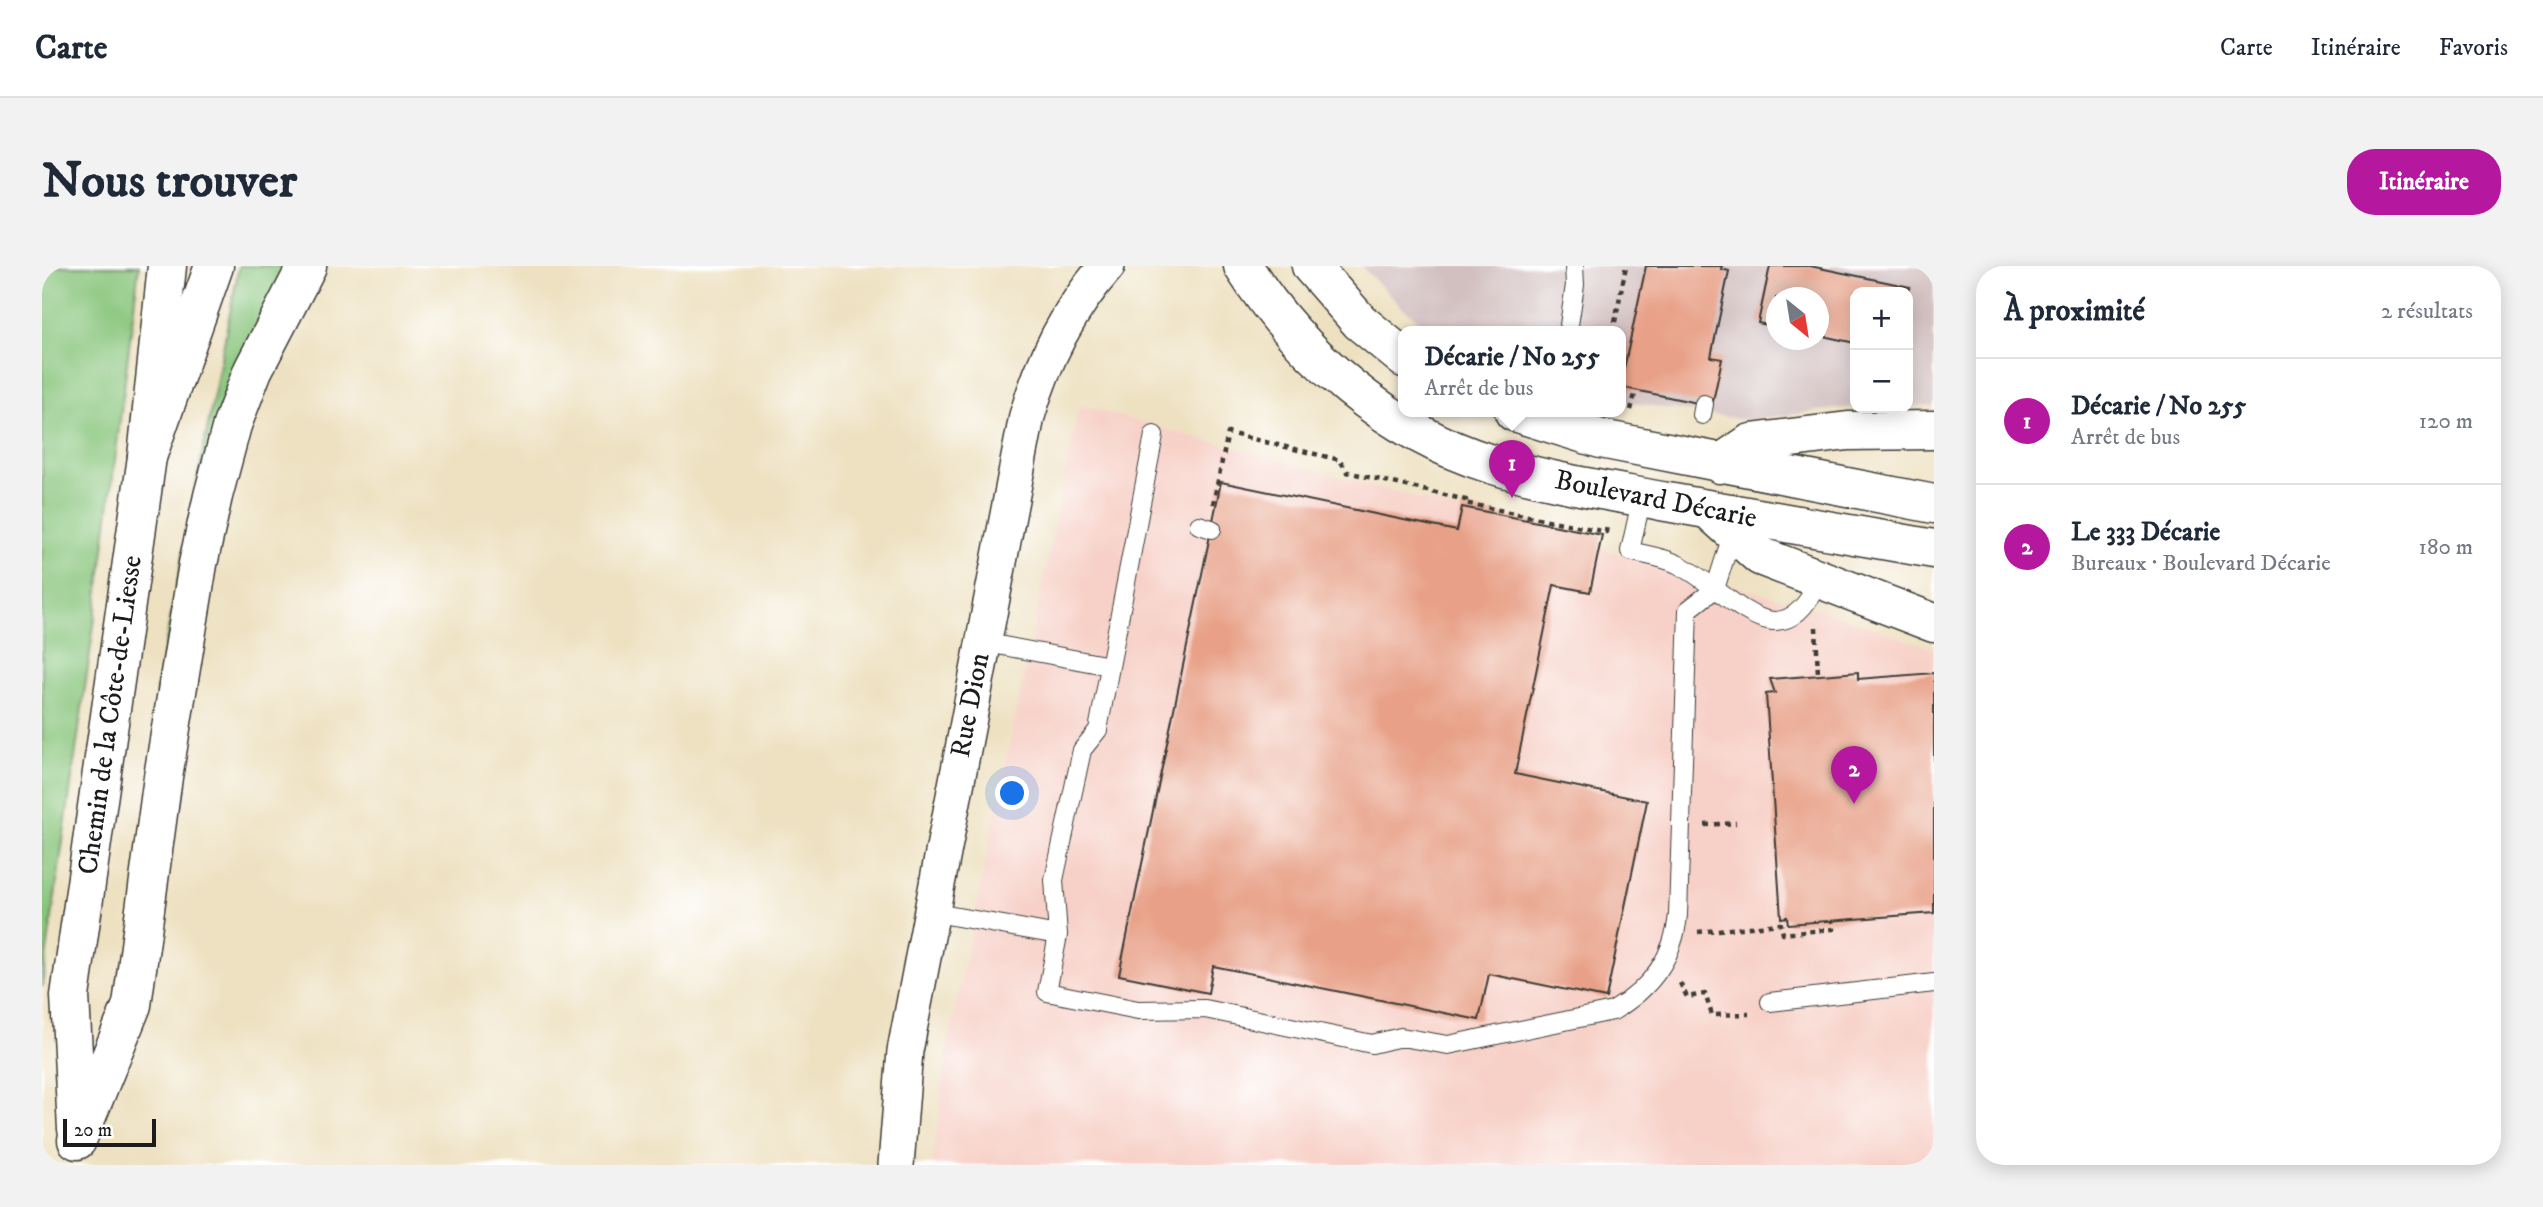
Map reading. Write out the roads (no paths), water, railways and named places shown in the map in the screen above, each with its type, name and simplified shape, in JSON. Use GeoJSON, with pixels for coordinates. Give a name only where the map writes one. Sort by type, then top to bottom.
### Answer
{"type":"FeatureCollection","features":[{"type":"Feature","properties":{"kind":"main road","name":"Chemin de la Côte-de-Liesse"},"geometry":{"type":"LineString","coordinates":[[76,1152],[70,996],[147,457],[167,266]]}},
{"type":"Feature","properties":{"kind":"main road"},"geometry":{"type":"LineString","coordinates":[[147,457],[214,266]]}},
{"type":"Feature","properties":{"kind":"main road"},"geometry":{"type":"LineString","coordinates":[[76,1152],[132,1005],[163,777],[198,565],[213,496],[232,425],[253,370],[307,266]]}},
{"type":"Feature","properties":{"kind":"main road","name":"Boulevard Décarie"},"geometry":{"type":"LineString","coordinates":[[1243,266],[1275,313],[1312,354],[1354,390],[1413,429],[1492,464],[1642,497],[1726,519],[1934,549]]}},
{"type":"Feature","properties":{"kind":"main road"},"geometry":{"type":"LineString","coordinates":[[1311,266],[1360,323],[1398,353]]}},
{"type":"Feature","properties":{"kind":"main road","name":"Boulevard Décarie"},"geometry":{"type":"LineString","coordinates":[[1558,419],[1601,439],[1934,503]]}},
{"type":"Feature","properties":{"kind":"main road"},"geometry":{"type":"LineString","coordinates":[[1720,464],[1751,443],[1847,431],[1934,430]]}},
{"type":"Feature","properties":{"kind":"main road"},"geometry":{"type":"LineString","coordinates":[[1726,519],[1760,556],[1934,623]]}},
{"type":"Feature","properties":{"kind":"street","name":"Rue Dion"},"geometry":{"type":"LineString","coordinates":[[896,1165],[905,1051],[1017,462],[1034,390],[1071,314],[1107,266]]}},
{"type":"Feature","properties":{"kind":"lane"},"geometry":{"type":"LineString","coordinates":[[1569,326],[1575,285],[1574,266]]}},
{"type":"Feature","properties":{"kind":"lane"},"geometry":{"type":"LineString","coordinates":[[1154,435],[1098,730],[1082,750],[1054,880],[1058,935],[1047,992],[1138,1010],[1205,1009],[1372,1044],[1401,1037],[1448,1045],[1613,1011],[1654,978],[1667,958],[1676,934],[1688,610],[1715,589],[1726,519]]}},
{"type":"Feature","properties":{"kind":"lane"},"geometry":{"type":"LineString","coordinates":[[1642,497],[1630,551],[1677,564],[1751,616],[1779,620],[1803,610],[1819,580]]}},
{"type":"Feature","properties":{"kind":"lane"},"geometry":{"type":"LineString","coordinates":[[982,642],[1110,666]]}},
{"type":"Feature","properties":{"kind":"lane"},"geometry":{"type":"LineString","coordinates":[[930,912],[1058,935]]}},
{"type":"Feature","properties":{"kind":"lane"},"geometry":{"type":"LineString","coordinates":[[1770,1002],[1934,983]]}},
{"type":"Feature","properties":{"kind":"place","name":"Décarie / No 255"},"geometry":{"type":"Point","coordinates":[1512,498]}},
{"type":"Feature","properties":{"kind":"place","name":"Le 333 Décarie"},"geometry":{"type":"Point","coordinates":[1854,804]}}]}
